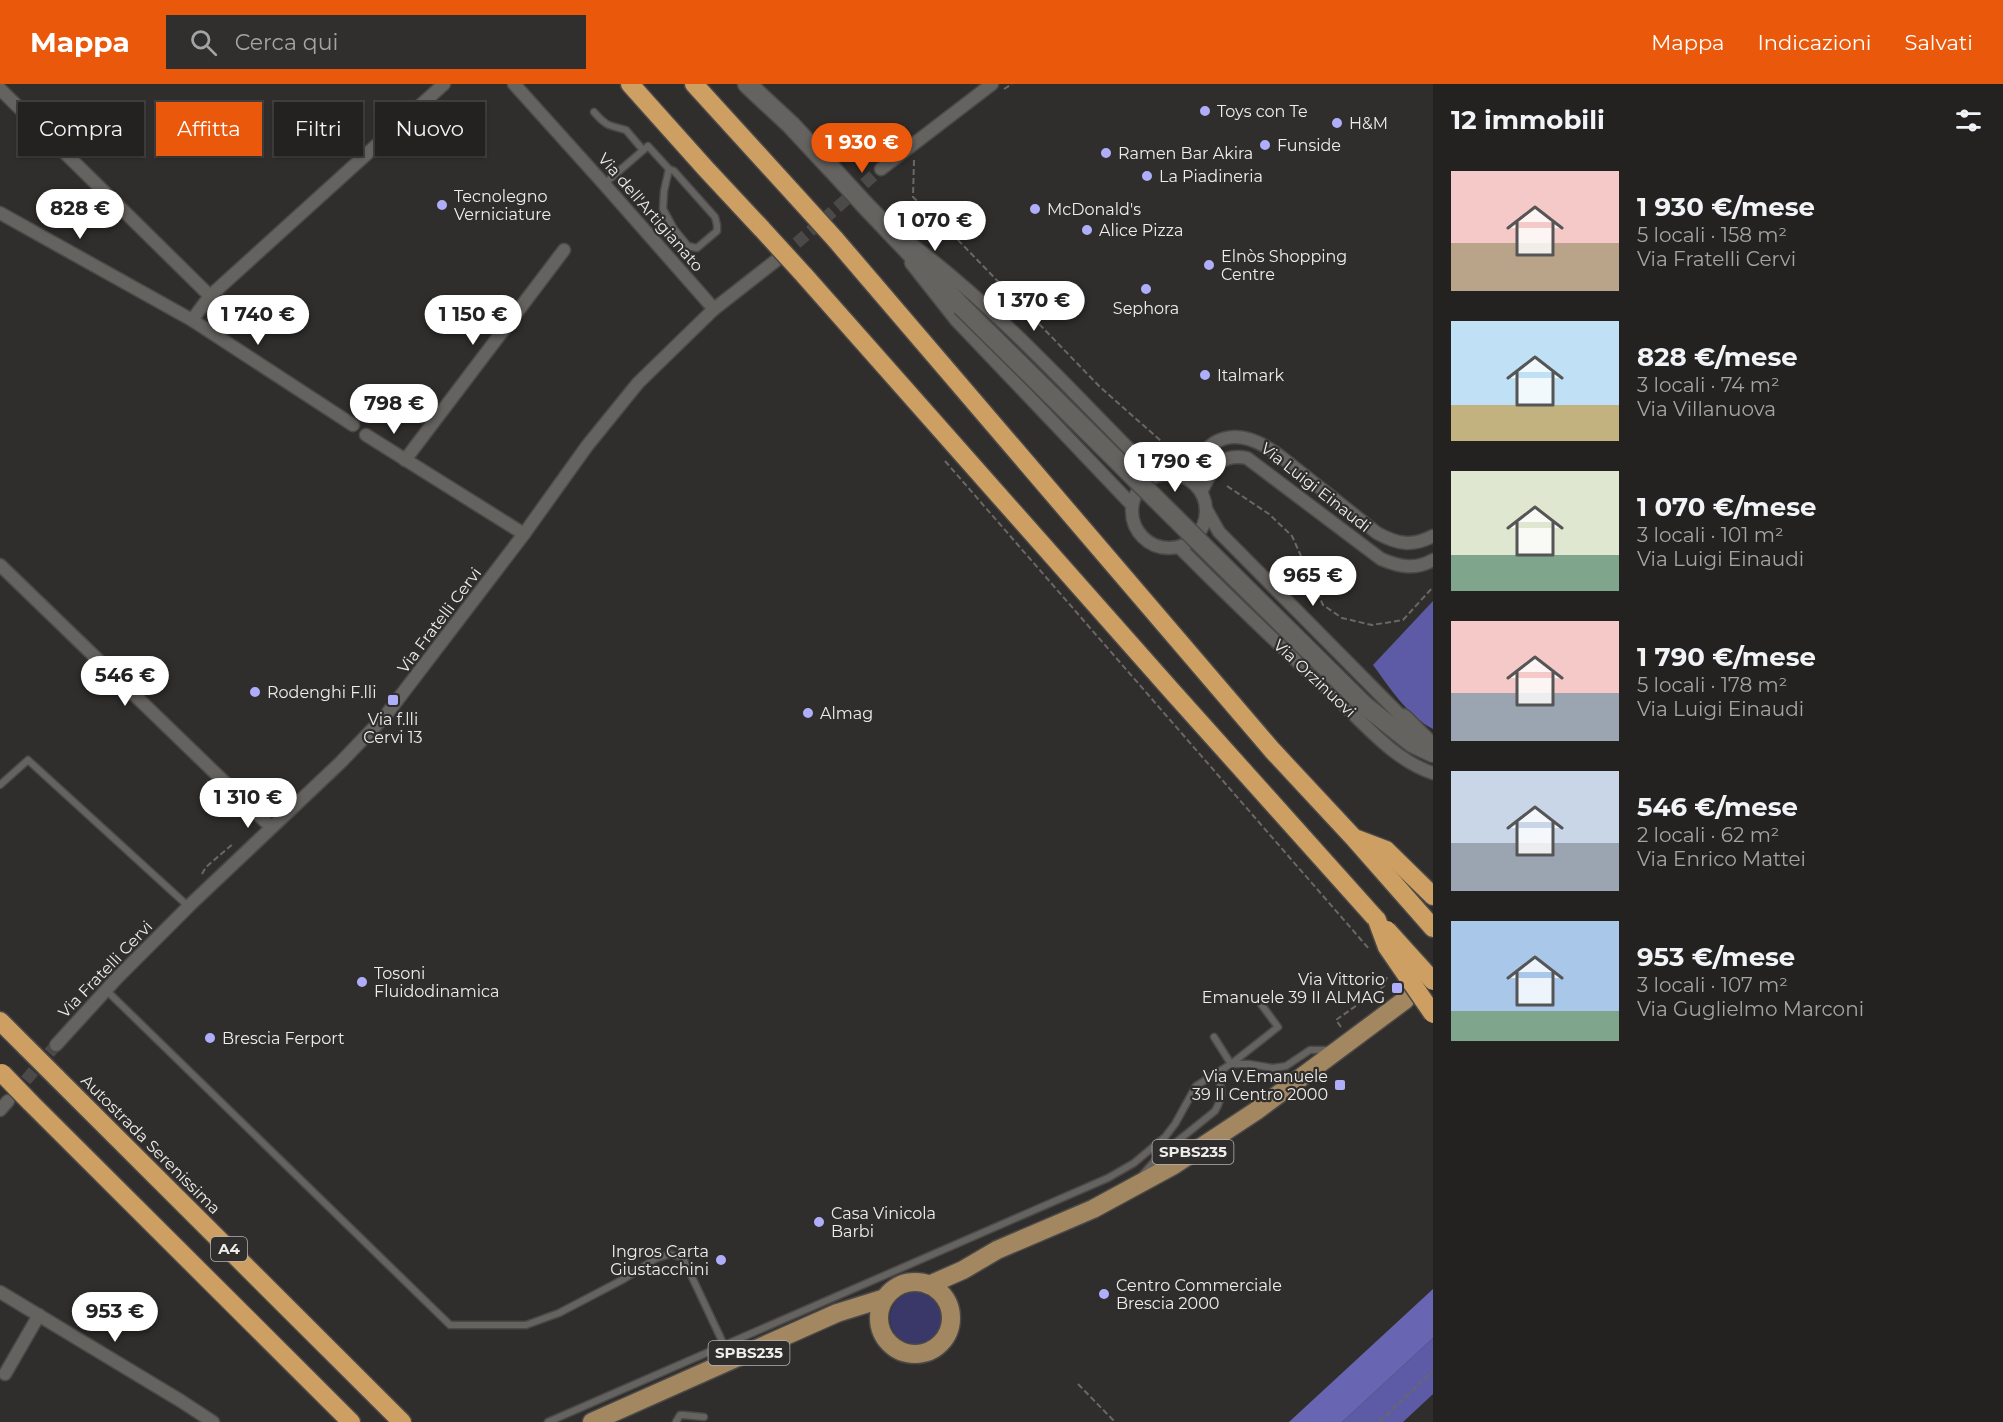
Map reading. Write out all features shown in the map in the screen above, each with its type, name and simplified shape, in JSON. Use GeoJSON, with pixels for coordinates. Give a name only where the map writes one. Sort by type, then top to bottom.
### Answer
{"type":"FeatureCollection","features":[{"type":"Feature","properties":{"kind":"highway"},"geometry":{"type":"LineString","coordinates":[[630,84],[804,275],[1171,690],[1433,981]]}},
{"type":"Feature","properties":{"kind":"highway"},"geometry":{"type":"LineString","coordinates":[[694,84],[835,239],[1272,750],[1353,837],[1395,872],[1433,896]]}},
{"type":"Feature","properties":{"kind":"highway"},"geometry":{"type":"LineString","coordinates":[[1395,872],[1433,928]]}},
{"type":"Feature","properties":{"kind":"highway"},"geometry":{"type":"LineString","coordinates":[[1377,920],[1387,947],[1433,1014]]}},
{"type":"Feature","properties":{"kind":"highway","name":"Autostrada Serenissima"},"geometry":{"type":"LineString","coordinates":[[0,1021],[402,1422]]}},
{"type":"Feature","properties":{"kind":"highway","name":"A4"},"geometry":{"type":"LineString","coordinates":[[1,1072],[351,1422]]}},
{"type":"Feature","properties":{"kind":"main road","name":"SPBS235"},"geometry":{"type":"LineString","coordinates":[[592,1422],[837,1313],[885,1298],[905,1283],[917,1282],[929,1285],[963,1270],[997,1250],[1130,1191],[1256,1111],[1405,1000]]}},
{"type":"Feature","properties":{"kind":"main road"},"geometry":{"type":"LineString","coordinates":[[949,1305],[963,1270]]}},
{"type":"Feature","properties":{"kind":"main road"},"geometry":{"type":"LineString","coordinates":[[885,1298],[879,1319],[888,1341],[896,1348],[906,1352],[918,1354],[929,1351],[939,1345],[946,1336],[951,1318],[949,1305],[940,1291],[929,1285]]}},
{"type":"Feature","properties":{"kind":"main road"},"geometry":{"type":"LineString","coordinates":[[837,1313],[864,1319],[882,1331]]}},
{"type":"Feature","properties":{"kind":"street"},"geometry":{"type":"LineString","coordinates":[[192,320],[210,296],[444,84]]}},
{"type":"Feature","properties":{"kind":"street","name":"Via dell'Artigianato"},"geometry":{"type":"LineString","coordinates":[[514,84],[714,309]]}},
{"type":"Feature","properties":{"kind":"street"},"geometry":{"type":"LineString","coordinates":[[747,84],[791,125],[961,306],[1364,705],[1433,761]]}},
{"type":"Feature","properties":{"kind":"street"},"geometry":{"type":"LineString","coordinates":[[758,84],[791,125]]}},
{"type":"Feature","properties":{"kind":"street"},"geometry":{"type":"LineString","coordinates":[[881,169],[993,84]]}},
{"type":"Feature","properties":{"kind":"street"},"geometry":{"type":"LineString","coordinates":[[0,89],[210,296]]}},
{"type":"Feature","properties":{"kind":"street"},"geometry":{"type":"LineString","coordinates":[[0,213],[192,320],[353,426]]}},
{"type":"Feature","properties":{"kind":"street"},"geometry":{"type":"LineString","coordinates":[[882,223],[935,262],[1003,322],[1148,467],[1189,480],[1201,492],[1206,509],[1219,532],[1433,748]]}},
{"type":"Feature","properties":{"kind":"street"},"geometry":{"type":"LineString","coordinates":[[882,223],[922,279],[956,320],[1132,505],[1132,516],[1136,528],[1144,538],[1154,545],[1166,548],[1179,547],[1190,542],[1205,522],[1206,509]]}},
{"type":"Feature","properties":{"kind":"street"},"geometry":{"type":"LineString","coordinates":[[405,460],[564,250]]}},
{"type":"Feature","properties":{"kind":"street","name":"Via Fratelli Cervi"},"geometry":{"type":"LineString","coordinates":[[56,1045],[106,990],[188,907],[341,762],[393,707],[524,534],[587,446],[638,383],[714,309],[783,255]]}},
{"type":"Feature","properties":{"kind":"street"},"geometry":{"type":"LineString","coordinates":[[366,435],[524,534]]}},
{"type":"Feature","properties":{"kind":"street","name":"Via Luigi Einaudi"},"geometry":{"type":"LineString","coordinates":[[1132,505],[1136,494],[1152,478],[1190,466],[1214,443],[1226,438],[1239,437],[1266,445],[1377,533],[1391,541],[1407,544],[1433,536]]}},
{"type":"Feature","properties":{"kind":"street","name":"Via Luigi Einaudi"},"geometry":{"type":"LineString","coordinates":[[1201,492],[1220,462],[1229,457],[1247,458],[1381,559],[1395,565],[1409,567],[1423,565],[1433,560]]}},
{"type":"Feature","properties":{"kind":"street","name":"Via Orzinuovi"},"geometry":{"type":"LineString","coordinates":[[1179,547],[1296,661],[1384,742],[1412,764],[1433,773]]}},
{"type":"Feature","properties":{"kind":"street"},"geometry":{"type":"LineString","coordinates":[[0,566],[271,827]]}},
{"type":"Feature","properties":{"kind":"street"},"geometry":{"type":"LineString","coordinates":[[1403,718],[1433,738]]}},
{"type":"Feature","properties":{"kind":"street"},"geometry":{"type":"LineString","coordinates":[[1412,743],[1433,753]]}},
{"type":"Feature","properties":{"kind":"street"},"geometry":{"type":"LineString","coordinates":[[0,1292],[213,1422]]}},
{"type":"Feature","properties":{"kind":"street"},"geometry":{"type":"LineString","coordinates":[[5,1374],[39,1315]]}},
{"type":"Feature","properties":{"kind":"lane"},"geometry":{"type":"LineString","coordinates":[[594,112],[606,125],[626,130],[644,150]]}},
{"type":"Feature","properties":{"kind":"lane"},"geometry":{"type":"LineString","coordinates":[[604,184],[648,146],[669,169],[675,171],[714,217],[717,231],[697,248],[688,246],[674,229],[663,209],[669,169]]}},
{"type":"Feature","properties":{"kind":"lane"},"geometry":{"type":"LineString","coordinates":[[0,785],[28,760],[188,907]]}},
{"type":"Feature","properties":{"kind":"lane"},"geometry":{"type":"LineString","coordinates":[[106,990],[450,1325],[526,1325],[559,1313],[655,1259],[670,1254],[683,1258],[724,1345]]}},
{"type":"Feature","properties":{"kind":"lane"},"geometry":{"type":"LineString","coordinates":[[548,1422],[1108,1178],[1151,1150],[1165,1137],[1196,1086],[1231,1064],[1278,1027],[1261,1004]]}},
{"type":"Feature","properties":{"kind":"lane"},"geometry":{"type":"LineString","coordinates":[[1214,1037],[1231,1064]]}},
{"type":"Feature","properties":{"kind":"lane"},"geometry":{"type":"LineString","coordinates":[[1231,1064],[1273,1068],[1286,1066],[1310,1050],[1346,1046]]}},
{"type":"Feature","properties":{"kind":"lane"},"geometry":{"type":"LineString","coordinates":[[1130,1191],[1159,1156],[1215,1111],[1221,1101],[1222,1091],[1221,1081],[1215,1074]]}},
{"type":"Feature","properties":{"kind":"lane"},"geometry":{"type":"LineString","coordinates":[[676,1422],[683,1415],[704,1417]]}},
{"type":"Feature","properties":{"kind":"path"},"geometry":{"type":"LineString","coordinates":[[914,157],[913,197],[957,239],[1100,387],[1178,456]]}},
{"type":"Feature","properties":{"kind":"path"},"geometry":{"type":"LineString","coordinates":[[939,454],[1372,953]]}},
{"type":"Feature","properties":{"kind":"path"},"geometry":{"type":"LineString","coordinates":[[1227,486],[1269,514],[1293,536],[1323,605],[1342,618],[1372,625],[1403,620],[1433,587]]}},
{"type":"Feature","properties":{"kind":"path"},"geometry":{"type":"LineString","coordinates":[[200,877],[206,867],[237,840]]}},
{"type":"Feature","properties":{"kind":"path"},"geometry":{"type":"LineString","coordinates":[[1346,1046],[1336,1020],[1384,986],[1388,980],[1386,971]]}},
{"type":"Feature","properties":{"kind":"path"},"geometry":{"type":"LineString","coordinates":[[1379,1422],[1433,1371]]}},
{"type":"Feature","properties":{"kind":"path"},"geometry":{"type":"LineString","coordinates":[[1078,1384],[1115,1422]]}},
{"type":"Feature","properties":{"kind":"shaded area"},"geometry":{"type":"Polygon","coordinates":[[[1433,601],[1433,729],[1407,709],[1373,665],[1433,601]]]}},
{"type":"Feature","properties":{"kind":"shaded area"},"geometry":{"type":"Polygon","coordinates":[[[1433,1289],[1433,1338],[1342,1422],[1289,1422],[1433,1289]]]}},
{"type":"Feature","properties":{"kind":"shaded area"},"geometry":{"type":"Polygon","coordinates":[[[917,1291],[927,1293],[936,1299],[942,1308],[944,1318],[942,1328],[936,1337],[927,1343],[917,1345],[907,1343],[898,1337],[892,1328],[890,1318],[892,1308],[898,1299],[907,1293],[917,1291]]]}},
{"type":"Feature","properties":{"kind":"shaded area"},"geometry":{"type":"Polygon","coordinates":[[[1433,1338],[1433,1394],[1403,1422],[1342,1422],[1433,1338]]]}},
{"type":"Feature","properties":{"kind":"tunnel"},"geometry":{"type":"LineString","coordinates":[[783,255],[881,169]]}},
{"type":"Feature","properties":{"kind":"tunnel"},"geometry":{"type":"LineString","coordinates":[[14,1094],[56,1045]]}},
{"type":"Feature","properties":{"kind":"place","name":"Toys con Te"},"geometry":{"type":"Point","coordinates":[1205,111]}},
{"type":"Feature","properties":{"kind":"place","name":"H&M"},"geometry":{"type":"Point","coordinates":[1337,123]}},
{"type":"Feature","properties":{"kind":"place","name":"Funside"},"geometry":{"type":"Point","coordinates":[1265,145]}},
{"type":"Feature","properties":{"kind":"place","name":"Ramen Bar Akira"},"geometry":{"type":"Point","coordinates":[1106,153]}},
{"type":"Feature","properties":{"kind":"place","name":"La Piadineria"},"geometry":{"type":"Point","coordinates":[1147,176]}},
{"type":"Feature","properties":{"kind":"place","name":"Tecnolegno Verniciature"},"geometry":{"type":"Point","coordinates":[442,205]}},
{"type":"Feature","properties":{"kind":"place","name":"McDonald's"},"geometry":{"type":"Point","coordinates":[1035,209]}},
{"type":"Feature","properties":{"kind":"place","name":"Alice Pizza"},"geometry":{"type":"Point","coordinates":[1087,230]}},
{"type":"Feature","properties":{"kind":"place","name":"Elnòs Shopping Centre"},"geometry":{"type":"Point","coordinates":[1209,265]}},
{"type":"Feature","properties":{"kind":"place","name":"Sephora"},"geometry":{"type":"Point","coordinates":[1146,289]}},
{"type":"Feature","properties":{"kind":"place","name":"Italmark"},"geometry":{"type":"Point","coordinates":[1205,375]}},
{"type":"Feature","properties":{"kind":"place","name":"Rodenghi F.lli"},"geometry":{"type":"Point","coordinates":[255,692]}},
{"type":"Feature","properties":{"kind":"place","name":"Via f.lli Cervi 13"},"geometry":{"type":"Point","coordinates":[393,700]}},
{"type":"Feature","properties":{"kind":"place","name":"Almag"},"geometry":{"type":"Point","coordinates":[808,713]}},
{"type":"Feature","properties":{"kind":"place","name":"Tosoni Fluidodinamica"},"geometry":{"type":"Point","coordinates":[362,982]}},
{"type":"Feature","properties":{"kind":"place","name":"Via Vittorio Emanuele 39 II ALMAG"},"geometry":{"type":"Point","coordinates":[1397,988]}},
{"type":"Feature","properties":{"kind":"place","name":"Brescia Ferport"},"geometry":{"type":"Point","coordinates":[210,1038]}},
{"type":"Feature","properties":{"kind":"place","name":"Via V.Emanuele 39 II Centro 2000"},"geometry":{"type":"Point","coordinates":[1340,1085]}},
{"type":"Feature","properties":{"kind":"place","name":"Casa Vinicola Barbi"},"geometry":{"type":"Point","coordinates":[819,1222]}},
{"type":"Feature","properties":{"kind":"place","name":"Ingros Carta Giustacchini"},"geometry":{"type":"Point","coordinates":[721,1260]}},
{"type":"Feature","properties":{"kind":"place","name":"Centro Commerciale Brescia 2000"},"geometry":{"type":"Point","coordinates":[1104,1294]}}]}
